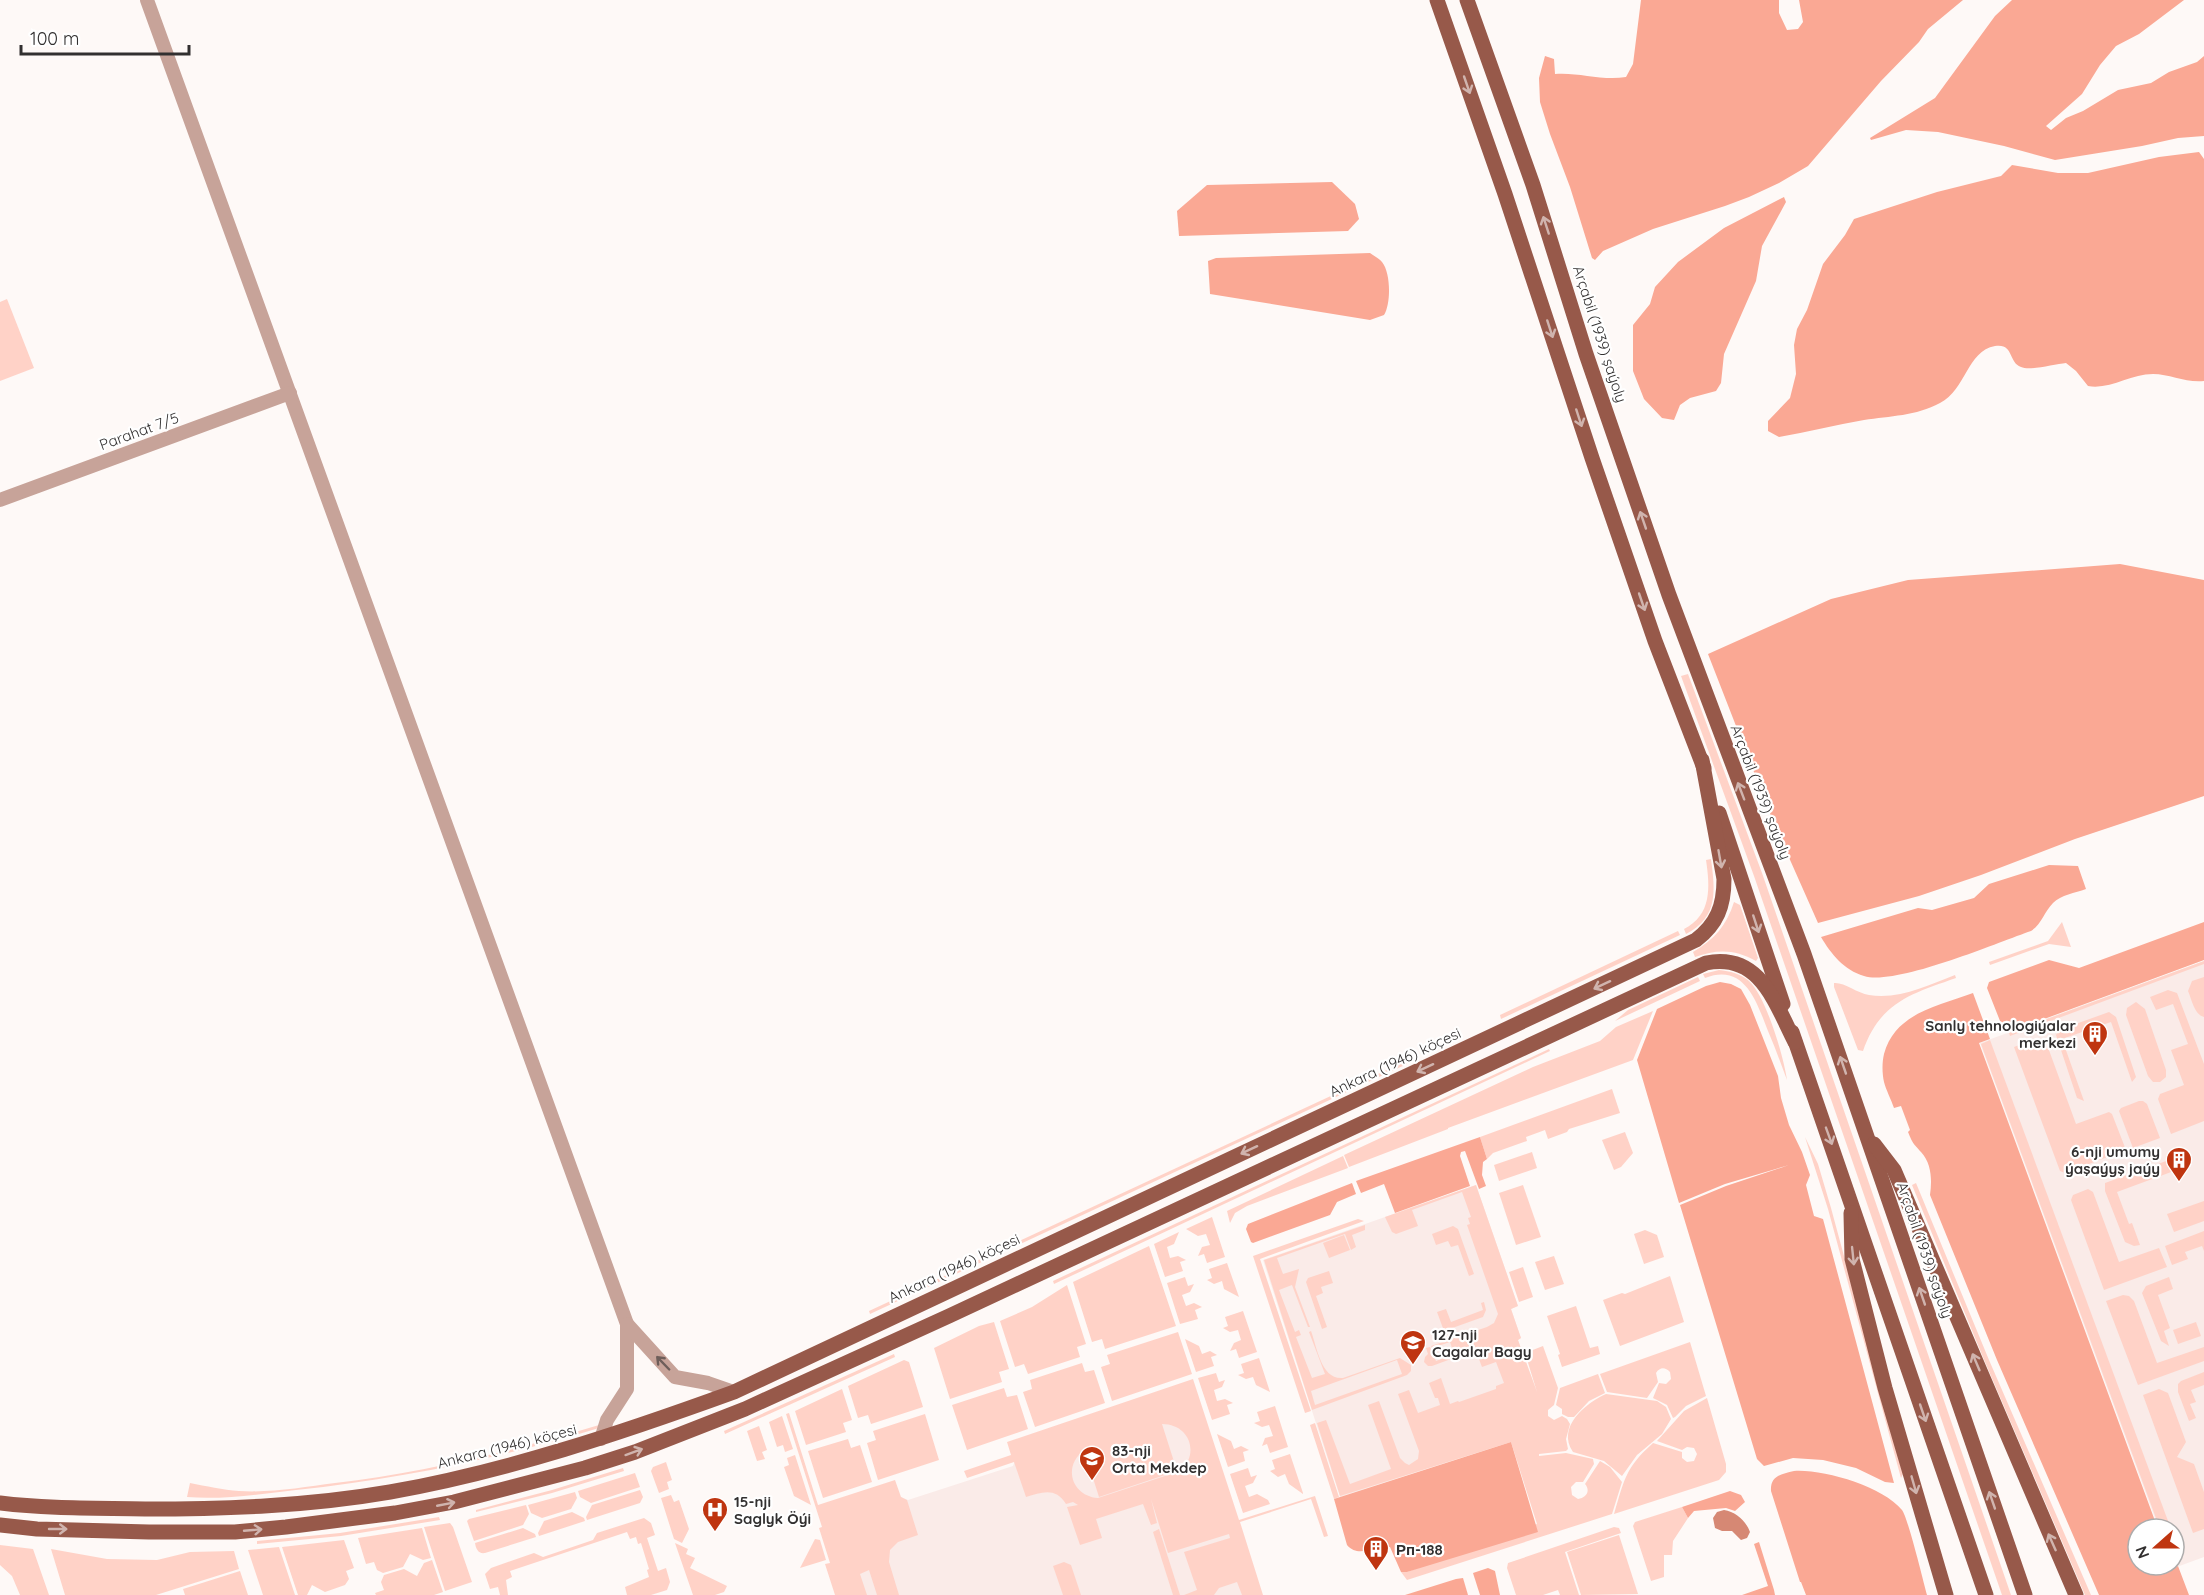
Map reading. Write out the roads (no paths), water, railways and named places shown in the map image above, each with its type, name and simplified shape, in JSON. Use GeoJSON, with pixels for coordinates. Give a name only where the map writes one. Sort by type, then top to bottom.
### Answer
{"type":"FeatureCollection","features":[{"type":"Feature","properties":{"kind":"main road"},"geometry":{"type":"LineString","coordinates":[[1437,0],[1505,194],[1655,641],[1702,760],[1796,1042],[1986,1595]]}},
{"type":"Feature","properties":{"kind":"main road","name":"Arçabil (1939) şaýoly"},"geometry":{"type":"LineString","coordinates":[[1467,0],[1533,185],[1586,354],[1672,604],[1804,954],[2025,1595]]}},
{"type":"Feature","properties":{"kind":"main road"},"geometry":{"type":"LineString","coordinates":[[1537,290],[1564,281]]}},
{"type":"Feature","properties":{"kind":"main road"},"geometry":{"type":"LineString","coordinates":[[1561,362],[1586,354]]}},
{"type":"Feature","properties":{"kind":"main road","name":"Ankara (1946) köçesi"},"geometry":{"type":"LineString","coordinates":[[0,1503],[68,1508],[228,1509],[331,1500],[447,1480],[530,1461],[601,1439],[734,1392],[1696,940],[1716,920],[1724,891],[1724,879],[1702,760]]}},
{"type":"Feature","properties":{"kind":"main road"},"geometry":{"type":"LineString","coordinates":[[0,1525],[37,1529],[149,1532],[235,1532],[286,1527],[395,1513],[454,1502],[535,1483],[605,1462],[745,1409],[1706,963],[1734,962],[1749,968],[1758,976],[1770,994],[1796,1042]]}},
{"type":"Feature","properties":{"kind":"main road"},"geometry":{"type":"LineString","coordinates":[[1867,1134],[1894,1170],[2076,1595]]}},
{"type":"Feature","properties":{"kind":"main road"},"geometry":{"type":"LineString","coordinates":[[1851,1198],[1852,1258],[1885,1388],[1946,1595]]}},
{"type":"Feature","properties":{"kind":"street"},"geometry":{"type":"LineString","coordinates":[[147,0],[627,1324],[627,1389],[607,1420],[601,1439]]}},
{"type":"Feature","properties":{"kind":"street","name":"Parahat 7/5"},"geometry":{"type":"LineString","coordinates":[[0,500],[290,393]]}},
{"type":"Feature","properties":{"kind":"street"},"geometry":{"type":"LineString","coordinates":[[627,1324],[675,1377],[708,1383],[734,1392]]}},
{"type":"Feature","properties":{"kind":"place","name":"Sanly tehnologiýalar merkezi"},"geometry":{"type":"Point","coordinates":[2095,1057]}},
{"type":"Feature","properties":{"kind":"place","name":"6-nji umumy ýaşaýyş jaýy"},"geometry":{"type":"Point","coordinates":[2179,1183]}},
{"type":"Feature","properties":{"kind":"place","name":"127-nji Cagalar Bagy"},"geometry":{"type":"Point","coordinates":[1413,1366]}},
{"type":"Feature","properties":{"kind":"place","name":"83-nji Orta Mekdep"},"geometry":{"type":"Point","coordinates":[1092,1482]}},
{"type":"Feature","properties":{"kind":"place","name":"15-nji Saglyk Öýi"},"geometry":{"type":"Point","coordinates":[715,1533]}},
{"type":"Feature","properties":{"kind":"place","name":"Рп-188"},"geometry":{"type":"Point","coordinates":[1376,1572]}}]}
